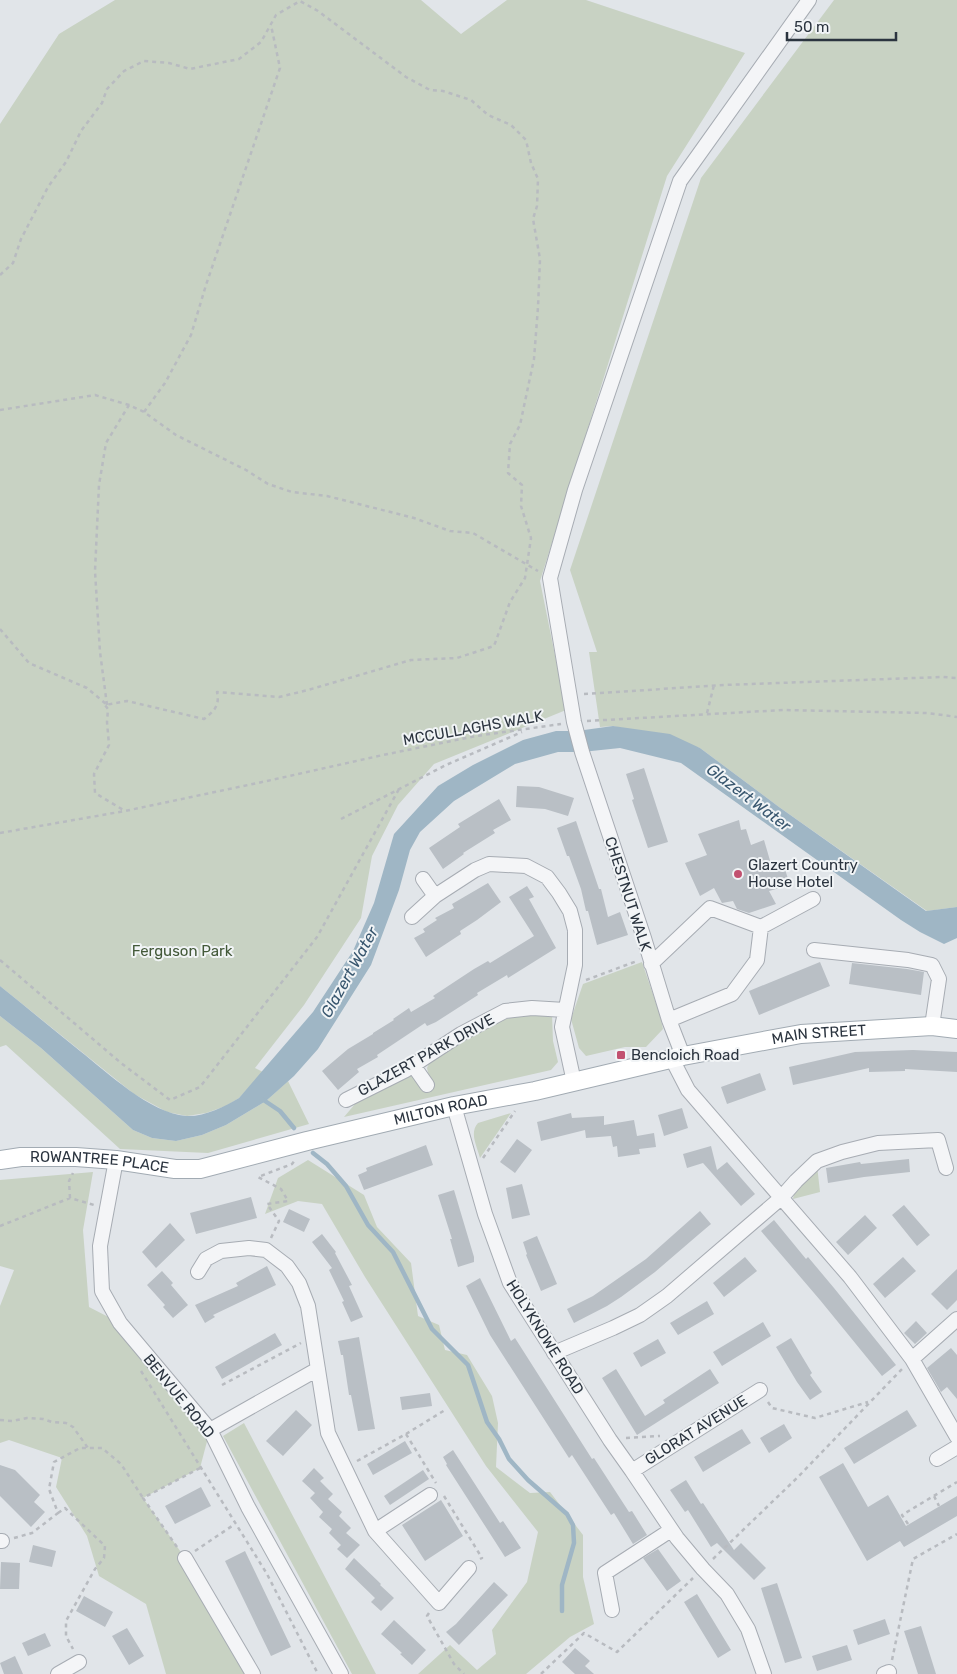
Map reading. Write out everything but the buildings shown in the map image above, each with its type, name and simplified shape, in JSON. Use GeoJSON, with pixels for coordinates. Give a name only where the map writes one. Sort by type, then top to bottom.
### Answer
{"type":"FeatureCollection","features":[{"type":"Feature","properties":{"kind":"main road","name":"MAIN STREET"},"geometry":{"type":"LineString","coordinates":[[677,1057],[801,1034],[932,1026],[957,1029]]}},
{"type":"Feature","properties":{"kind":"main road","name":"MILTON ROAD"},"geometry":{"type":"LineString","coordinates":[[200,1168],[454,1106],[574,1082],[677,1057]]}},
{"type":"Feature","properties":{"kind":"main road","name":"ROWANTREE PLACE"},"geometry":{"type":"LineString","coordinates":[[0,1160],[21,1156],[76,1157],[116,1160],[175,1169],[200,1168]]}},
{"type":"Feature","properties":{"kind":"street","name":"CHESTNUT WALK"},"geometry":{"type":"LineString","coordinates":[[677,1057],[669,1020],[644,938],[582,752],[550,578],[575,490],[680,181],[809,0]]}},
{"type":"Feature","properties":{"kind":"street"},"geometry":{"type":"LineString","coordinates":[[412,917],[436,896],[474,870],[490,864],[526,866],[547,877],[570,911],[575,930],[575,965],[562,1027],[574,1082]]}},
{"type":"Feature","properties":{"kind":"street"},"geometry":{"type":"LineString","coordinates":[[423,879],[436,896]]}},
{"type":"Feature","properties":{"kind":"street"},"geometry":{"type":"LineString","coordinates":[[650,960],[710,908],[761,927],[813,899]]}},
{"type":"Feature","properties":{"kind":"street"},"geometry":{"type":"LineString","coordinates":[[669,1020],[732,994],[757,960],[761,927]]}},
{"type":"Feature","properties":{"kind":"street"},"geometry":{"type":"LineString","coordinates":[[814,950],[908,960],[932,965],[939,979],[932,1026]]}},
{"type":"Feature","properties":{"kind":"street","name":"GLAZERT PARK DRIVE"},"geometry":{"type":"LineString","coordinates":[[346,1100],[413,1065],[461,1034],[505,1011],[532,1008],[565,1010]]}},
{"type":"Feature","properties":{"kind":"street"},"geometry":{"type":"LineString","coordinates":[[677,1057],[688,1090],[850,1277],[912,1359],[957,1437]]}},
{"type":"Feature","properties":{"kind":"street"},"geometry":{"type":"LineString","coordinates":[[413,1065],[427,1085]]}},
{"type":"Feature","properties":{"kind":"street","name":"HOLYKNOWE ROAD"},"geometry":{"type":"LineString","coordinates":[[454,1106],[485,1214],[510,1284],[610,1440],[671,1530],[703,1569],[727,1594],[748,1629],[764,1674]]}},
{"type":"Feature","properties":{"kind":"street"},"geometry":{"type":"LineString","coordinates":[[554,1353],[640,1315],[667,1296],[782,1198],[796,1181],[817,1161],[842,1152],[878,1143],[938,1140],[946,1168]]}},
{"type":"Feature","properties":{"kind":"street","name":"BENVUE ROAD"},"geometry":{"type":"LineString","coordinates":[[116,1160],[100,1246],[102,1291],[120,1323],[210,1430],[248,1507],[341,1674]]}},
{"type":"Feature","properties":{"kind":"street"},"geometry":{"type":"LineString","coordinates":[[198,1272],[206,1259],[221,1251],[249,1248],[266,1250],[287,1266],[299,1283],[308,1306],[328,1433],[375,1531],[439,1602],[469,1568]]}},
{"type":"Feature","properties":{"kind":"street"},"geometry":{"type":"LineString","coordinates":[[912,1359],[957,1319]]}},
{"type":"Feature","properties":{"kind":"street"},"geometry":{"type":"LineString","coordinates":[[210,1430],[318,1369]]}},
{"type":"Feature","properties":{"kind":"street","name":"GLORAT AVENUE"},"geometry":{"type":"LineString","coordinates":[[632,1471],[760,1390]]}},
{"type":"Feature","properties":{"kind":"street"},"geometry":{"type":"LineString","coordinates":[[937,1459],[957,1447]]}},
{"type":"Feature","properties":{"kind":"street"},"geometry":{"type":"LineString","coordinates":[[375,1531],[430,1495]]}},
{"type":"Feature","properties":{"kind":"street"},"geometry":{"type":"LineString","coordinates":[[612,1610],[605,1573],[671,1530]]}},
{"type":"Feature","properties":{"kind":"street"},"geometry":{"type":"LineString","coordinates":[[185,1558],[253,1674]]}},
{"type":"Feature","properties":{"kind":"street"},"geometry":{"type":"LineString","coordinates":[[58,1674],[79,1662]]}},
{"type":"Feature","properties":{"kind":"path"},"geometry":{"type":"LineString","coordinates":[[0,274],[13,263],[21,239],[48,187],[66,162],[82,131],[102,103],[107,89],[124,71],[144,61],[169,63],[190,69],[239,59],[261,42],[276,15],[300,1],[318,11],[406,77],[430,90],[443,91],[471,100],[488,115],[510,125],[526,140],[531,163],[538,179],[537,206],[533,219],[540,259],[534,359],[520,425],[510,444],[508,473],[522,485],[520,506],[531,538],[525,578],[510,602],[494,646],[457,658],[411,660],[279,697],[217,692],[219,700],[216,709],[204,719],[127,701],[107,705]]}},
{"type":"Feature","properties":{"kind":"path"},"geometry":{"type":"LineString","coordinates":[[144,412],[165,383],[191,335],[206,285],[280,68],[271,24]]}},
{"type":"Feature","properties":{"kind":"path"},"geometry":{"type":"LineString","coordinates":[[0,410],[95,395],[129,405],[144,412],[176,435],[246,470],[268,484],[292,492],[327,496],[414,518],[450,530],[473,533],[527,564]]}},
{"type":"Feature","properties":{"kind":"path"},"geometry":{"type":"LineString","coordinates":[[125,811],[95,793],[94,774],[110,745],[107,722],[108,709],[105,705],[107,705],[100,652],[95,571],[99,485],[106,443],[129,405]]}},
{"type":"Feature","properties":{"kind":"path"},"geometry":{"type":"LineString","coordinates":[[0,629],[29,663],[87,688],[107,705]]}},
{"type":"Feature","properties":{"kind":"path"},"geometry":{"type":"LineString","coordinates":[[571,695],[714,686],[957,678]]}},
{"type":"Feature","properties":{"kind":"path"},"geometry":{"type":"LineString","coordinates":[[707,714],[714,686]]}},
{"type":"Feature","properties":{"kind":"path","name":"MCCULLAGHS WALK"},"geometry":{"type":"LineString","coordinates":[[0,833],[125,811],[383,754],[476,736],[707,714],[783,710],[927,713],[957,717]]}},
{"type":"Feature","properties":{"kind":"path"},"geometry":{"type":"LineString","coordinates":[[341,819],[446,765],[526,730]]}},
{"type":"Feature","properties":{"kind":"path"},"geometry":{"type":"LineString","coordinates":[[0,960],[121,1064],[170,1100],[200,1087],[317,937],[399,789]]}},
{"type":"Feature","properties":{"kind":"path"},"geometry":{"type":"LineString","coordinates":[[571,986],[650,960]]}},
{"type":"Feature","properties":{"kind":"path"},"geometry":{"type":"LineString","coordinates":[[471,1167],[482,1161],[516,1110]]}},
{"type":"Feature","properties":{"kind":"path"},"geometry":{"type":"LineString","coordinates":[[266,1250],[279,1221],[267,1204],[288,1201],[280,1189],[258,1177],[292,1164],[297,1158]]}},
{"type":"Feature","properties":{"kind":"path"},"geometry":{"type":"LineString","coordinates":[[70,1198],[69,1181],[74,1171]]}},
{"type":"Feature","properties":{"kind":"path"},"geometry":{"type":"LineString","coordinates":[[0,1226],[70,1198],[97,1205]]}},
{"type":"Feature","properties":{"kind":"path"},"geometry":{"type":"LineString","coordinates":[[222,1385],[313,1336]]}},
{"type":"Feature","properties":{"kind":"path"},"geometry":{"type":"LineString","coordinates":[[541,1674],[584,1633],[617,1652],[798,1477],[912,1359]]}},
{"type":"Feature","properties":{"kind":"path"},"geometry":{"type":"LineString","coordinates":[[138,1367],[266,1574],[318,1674]]}},
{"type":"Feature","properties":{"kind":"path"},"geometry":{"type":"LineString","coordinates":[[760,1390],[772,1408],[815,1418],[870,1401]]}},
{"type":"Feature","properties":{"kind":"path"},"geometry":{"type":"LineString","coordinates":[[406,1434],[445,1410]]}},
{"type":"Feature","properties":{"kind":"path"},"geometry":{"type":"LineString","coordinates":[[0,1420],[12,1421],[28,1418],[66,1422],[74,1427],[88,1448]]}},
{"type":"Feature","properties":{"kind":"path"},"geometry":{"type":"LineString","coordinates":[[610,1440],[688,1434]]}},
{"type":"Feature","properties":{"kind":"path"},"geometry":{"type":"LineString","coordinates":[[58,1513],[49,1489],[54,1462],[80,1448],[102,1448],[121,1464],[185,1558],[235,1524]]}},
{"type":"Feature","properties":{"kind":"path"},"geometry":{"type":"LineString","coordinates":[[143,1498],[200,1468]]}},
{"type":"Feature","properties":{"kind":"path"},"geometry":{"type":"LineString","coordinates":[[908,1524],[902,1515],[957,1482]]}},
{"type":"Feature","properties":{"kind":"path"},"geometry":{"type":"LineString","coordinates":[[934,1496],[939,1506]]}},
{"type":"Feature","properties":{"kind":"path"},"geometry":{"type":"LineString","coordinates":[[1,1541],[32,1533],[65,1508],[105,1546],[104,1558],[95,1569],[66,1621],[66,1636],[79,1662]]}},
{"type":"Feature","properties":{"kind":"path"},"geometry":{"type":"LineString","coordinates":[[887,1673],[913,1560],[957,1534]]}},
{"type":"Feature","properties":{"kind":"path"},"geometry":{"type":"LineString","coordinates":[[439,1602],[427,1616],[454,1664],[464,1674]]}},
{"type":"Feature","properties":{"kind":"green space","name":"Ferguson Park"},"geometry":{"type":"Polygon","coordinates":[[[115,0],[421,0],[461,34],[507,0],[586,0],[745,53],[667,176],[540,581],[566,710],[434,764],[398,805],[372,856],[361,918],[304,1005],[255,1068],[263,1072],[239,1098],[226,1106],[206,1113],[187,1116],[167,1112],[134,1094],[0,986],[0,124],[59,34],[115,0]]]}},
{"type":"Feature","properties":{"kind":"green space"},"geometry":{"type":"Polygon","coordinates":[[[834,0],[957,0],[957,907],[927,911],[779,807],[700,748],[613,726],[600,727],[589,652],[597,652],[570,570],[701,178],[834,0]]]}},
{"type":"Feature","properties":{"kind":"green space"},"geometry":{"type":"Polygon","coordinates":[[[642,962],[663,1029],[646,1047],[625,1047],[586,1056],[579,1048],[571,1019],[583,984],[642,962]]]}},
{"type":"Feature","properties":{"kind":"green space"},"geometry":{"type":"Polygon","coordinates":[[[530,1013],[552,1014],[553,1041],[558,1062],[551,1070],[344,1117],[355,1104],[404,1076],[409,1075],[415,1078],[429,1077],[427,1068],[430,1061],[487,1027],[506,1019],[530,1013]]]}},
{"type":"Feature","properties":{"kind":"green space"},"geometry":{"type":"Polygon","coordinates":[[[0,1016],[41,1048],[133,1130],[152,1138],[176,1141],[202,1135],[226,1125],[266,1101],[288,1081],[309,1124],[208,1153],[120,1149],[6,1045],[0,1047],[0,1016]]]}},
{"type":"Feature","properties":{"kind":"green space"},"geometry":{"type":"Polygon","coordinates":[[[511,1113],[480,1158],[474,1135],[475,1127],[478,1123],[511,1113]]]}},
{"type":"Feature","properties":{"kind":"green space"},"geometry":{"type":"Polygon","coordinates":[[[308,1160],[364,1195],[377,1227],[411,1263],[418,1316],[439,1325],[445,1350],[467,1355],[492,1396],[498,1423],[496,1467],[530,1493],[550,1492],[583,1535],[583,1577],[594,1624],[570,1637],[526,1674],[418,1674],[450,1645],[477,1670],[496,1654],[492,1630],[527,1582],[538,1532],[486,1466],[365,1277],[322,1204],[298,1201],[265,1214],[278,1178],[308,1160]]]}},
{"type":"Feature","properties":{"kind":"green space"},"geometry":{"type":"Polygon","coordinates":[[[817,1165],[820,1192],[793,1199],[795,1188],[817,1165]]]}},
{"type":"Feature","properties":{"kind":"green space"},"geometry":{"type":"Polygon","coordinates":[[[93,1172],[83,1230],[89,1307],[120,1323],[210,1430],[200,1468],[143,1498],[185,1558],[253,1674],[166,1674],[146,1604],[99,1576],[87,1536],[56,1487],[62,1458],[9,1440],[0,1443],[0,1306],[14,1270],[0,1266],[0,1180],[93,1172]]]}},
{"type":"Feature","properties":{"kind":"green space"},"geometry":{"type":"Polygon","coordinates":[[[244,1423],[376,1674],[352,1674],[223,1436],[244,1423]]]}},
{"type":"Feature","properties":{"kind":"water","name":"Glazert Water"},"geometry":{"type":"Polygon","coordinates":[[[613,726],[670,734],[700,748],[779,807],[926,911],[957,907],[957,938],[944,944],[901,920],[681,763],[620,748],[582,752],[558,752],[515,764],[454,801],[420,832],[410,850],[399,890],[371,965],[318,1049],[294,1076],[266,1101],[226,1125],[202,1135],[176,1141],[152,1138],[133,1130],[41,1048],[0,1016],[0,986],[130,1091],[158,1108],[172,1113],[193,1116],[220,1108],[239,1098],[313,1012],[353,951],[374,903],[394,834],[438,786],[473,765],[523,740],[556,731],[577,731],[613,726]]]}},
{"type":"Feature","properties":{"kind":"waterway"},"geometry":{"type":"LineString","coordinates":[[262,1099],[280,1111],[294,1128]]}},
{"type":"Feature","properties":{"kind":"waterway"},"geometry":{"type":"LineString","coordinates":[[313,1153],[327,1164],[346,1186],[368,1225],[393,1252],[432,1329],[468,1365],[487,1422],[499,1439],[509,1459],[528,1480],[567,1514],[573,1525],[574,1543],[562,1585],[562,1611]]}},
{"type":"Feature","properties":{"kind":"place","name":"Glazert Country House Hotel"},"geometry":{"type":"Point","coordinates":[738,874]}},
{"type":"Feature","properties":{"kind":"place","name":"Bencloich Road"},"geometry":{"type":"Point","coordinates":[621,1055]}}]}
